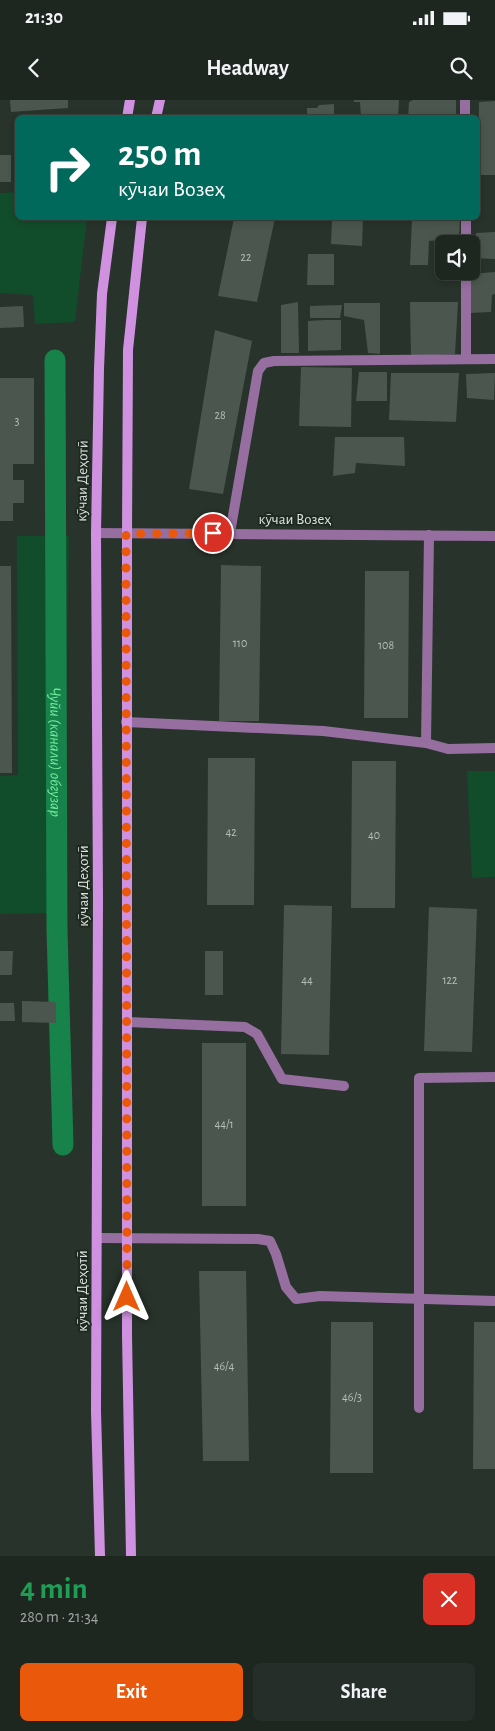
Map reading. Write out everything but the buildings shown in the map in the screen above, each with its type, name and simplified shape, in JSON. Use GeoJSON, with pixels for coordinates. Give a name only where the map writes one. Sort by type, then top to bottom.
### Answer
{"type":"FeatureCollection","features":[{"type":"Feature","properties":{"kind":"street"},"geometry":{"type":"LineString","coordinates":[[128,115],[130,100]]}},
{"type":"Feature","properties":{"kind":"street"},"geometry":{"type":"LineString","coordinates":[[157,115],[160,100]]}},
{"type":"Feature","properties":{"kind":"street"},"geometry":{"type":"LineString","coordinates":[[465,100],[465,115]]}},
{"type":"Feature","properties":{"kind":"street","name":"кӯчаи Деҳотӣ"},"geometry":{"type":"LineString","coordinates":[[100,1556],[96,1411],[98,900],[96,533],[102,294],[112,220]]}},
{"type":"Feature","properties":{"kind":"street"},"geometry":{"type":"LineString","coordinates":[[131,1556],[127,1239],[126,534],[128,350],[142,220]]}},
{"type":"Feature","properties":{"kind":"street"},"geometry":{"type":"LineString","coordinates":[[466,220],[466,235]]}},
{"type":"Feature","properties":{"kind":"street"},"geometry":{"type":"LineString","coordinates":[[466,280],[466,360]]}},
{"type":"Feature","properties":{"kind":"street"},"geometry":{"type":"LineString","coordinates":[[230,533],[258,370],[264,363],[274,361],[495,359]]}},
{"type":"Feature","properties":{"kind":"street","name":"кӯчаи Возеҳ"},"geometry":{"type":"LineString","coordinates":[[96,533],[495,536]]}},
{"type":"Feature","properties":{"kind":"street"},"geometry":{"type":"LineString","coordinates":[[426,743],[429,535]]}},
{"type":"Feature","properties":{"kind":"street"},"geometry":{"type":"LineString","coordinates":[[126,722],[323,731],[426,743],[448,749],[495,748]]}},
{"type":"Feature","properties":{"kind":"street"},"geometry":{"type":"LineString","coordinates":[[127,1022],[245,1027],[257,1034],[282,1079],[344,1086]]}},
{"type":"Feature","properties":{"kind":"street"},"geometry":{"type":"LineString","coordinates":[[420,1408],[418,1298],[419,1078],[495,1078]]}},
{"type":"Feature","properties":{"kind":"street"},"geometry":{"type":"LineString","coordinates":[[97,1238],[258,1239],[270,1241],[286,1287],[296,1299],[320,1296],[495,1301]]}},
{"type":"Feature","properties":{"kind":"green space"},"geometry":{"type":"Polygon","coordinates":[[[15,192],[15,220],[87,220],[75,322],[35,324],[33,295],[0,293],[0,193],[15,192]]]}},
{"type":"Feature","properties":{"kind":"green space"},"geometry":{"type":"Polygon","coordinates":[[[17,536],[69,536],[63,913],[0,914],[0,776],[18,775],[17,536]]]}},
{"type":"Feature","properties":{"kind":"green space"},"geometry":{"type":"Polygon","coordinates":[[[467,771],[495,771],[495,877],[472,878],[467,771]]]}},
{"type":"Feature","properties":{"kind":"waterway","name":"Чуйи (канали) обгузар"},"geometry":{"type":"LineString","coordinates":[[55,360],[57,930],[63,1145]]}},
{"type":"Feature","properties":{"kind":"route"},"geometry":{"type":"LineString","coordinates":[[127,1297],[126,534],[213,533]]}}]}
